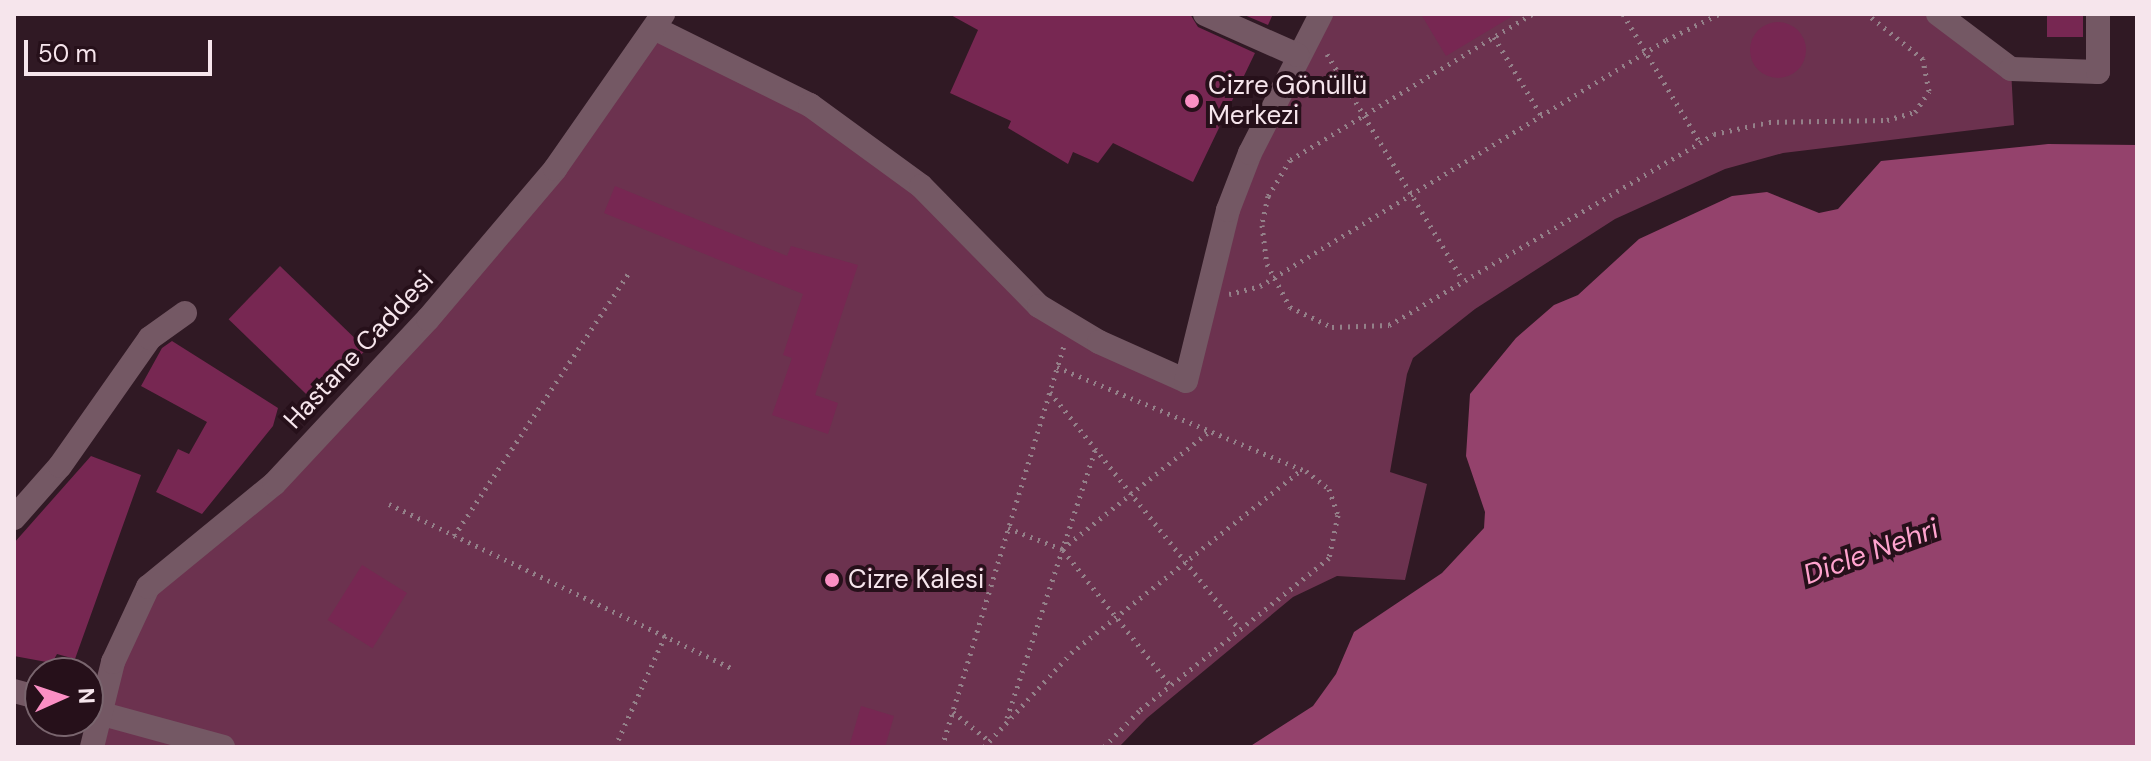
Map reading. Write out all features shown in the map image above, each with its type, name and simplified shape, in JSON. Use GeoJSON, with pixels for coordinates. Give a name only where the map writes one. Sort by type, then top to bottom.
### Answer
{"type":"FeatureCollection","features":[{"type":"Feature","properties":{"kind":"street"},"geometry":{"type":"LineString","coordinates":[[1205,14],[1297,55]]}},
{"type":"Feature","properties":{"kind":"street"},"geometry":{"type":"LineString","coordinates":[[1938,14],[2011,69],[2098,72],[2098,14]]}},
{"type":"Feature","properties":{"kind":"street"},"geometry":{"type":"LineString","coordinates":[[659,22],[810,105],[921,186],[1039,306],[1070,325],[1186,381],[1205,298],[1250,153],[1316,22]]}},
{"type":"Feature","properties":{"kind":"street","name":"Hastane Caddesi"},"geometry":{"type":"LineString","coordinates":[[104,684],[126,629],[148,587],[274,484],[428,319],[555,169],[659,22]]}},
{"type":"Feature","properties":{"kind":"street"},"geometry":{"type":"LineString","coordinates":[[14,518],[60,466],[150,338],[185,313]]}},
{"type":"Feature","properties":{"kind":"street"},"geometry":{"type":"LineString","coordinates":[[104,714],[223,747]]}},
{"type":"Feature","properties":{"kind":"path"},"geometry":{"type":"LineString","coordinates":[[1532,14],[1290,160],[1272,189],[1262,225],[1272,279],[1281,297],[1302,315],[1332,327],[1361,330],[1389,325],[1699,141],[1769,122],[1887,120],[1915,112],[1929,91],[1923,59],[1867,14]]}},
{"type":"Feature","properties":{"kind":"path"},"geometry":{"type":"LineString","coordinates":[[1623,14],[1699,141]]}},
{"type":"Feature","properties":{"kind":"path"},"geometry":{"type":"LineString","coordinates":[[1205,298],[1243,291],[1272,279],[1646,52],[1719,14]]}},
{"type":"Feature","properties":{"kind":"path"},"geometry":{"type":"LineString","coordinates":[[1316,22],[1365,115],[1463,280]]}},
{"type":"Feature","properties":{"kind":"path"},"geometry":{"type":"LineString","coordinates":[[1494,37],[1541,115]]}},
{"type":"Feature","properties":{"kind":"path"},"geometry":{"type":"LineString","coordinates":[[454,536],[628,274]]}},
{"type":"Feature","properties":{"kind":"path"},"geometry":{"type":"LineString","coordinates":[[942,747],[1070,325]]}},
{"type":"Feature","properties":{"kind":"path"},"geometry":{"type":"LineString","coordinates":[[1057,367],[1302,469],[1321,480],[1334,500],[1336,545],[1321,567],[1170,685],[1104,747]]}},
{"type":"Feature","properties":{"kind":"path"},"geometry":{"type":"LineString","coordinates":[[1049,392],[1239,629]]}},
{"type":"Feature","properties":{"kind":"path"},"geometry":{"type":"LineString","coordinates":[[1062,549],[1210,431]]}},
{"type":"Feature","properties":{"kind":"path"},"geometry":{"type":"LineString","coordinates":[[1006,721],[1095,449]]}},
{"type":"Feature","properties":{"kind":"path"},"geometry":{"type":"LineString","coordinates":[[984,747],[987,739],[1071,653],[1302,469]]}},
{"type":"Feature","properties":{"kind":"path"},"geometry":{"type":"LineString","coordinates":[[389,504],[731,668]]}},
{"type":"Feature","properties":{"kind":"path"},"geometry":{"type":"LineString","coordinates":[[1008,528],[1062,549],[1170,685]]}},
{"type":"Feature","properties":{"kind":"path"},"geometry":{"type":"LineString","coordinates":[[615,747],[665,636]]}},
{"type":"Feature","properties":{"kind":"path"},"geometry":{"type":"LineString","coordinates":[[953,712],[987,739]]}},
{"type":"Feature","properties":{"kind":"shaded area"},"geometry":{"type":"Polygon","coordinates":[[[1321,14],[1938,14],[2011,69],[2014,125],[1783,153],[1725,169],[1615,219],[1475,309],[1413,358],[1407,374],[1390,472],[1427,484],[1405,580],[1337,576],[1293,597],[1147,718],[1119,747],[92,747],[95,737],[104,737],[104,709],[139,600],[337,415],[656,29],[810,105],[921,186],[1039,306],[1186,381],[1209,281],[1321,14]]]}},
{"type":"Feature","properties":{"kind":"water","name":"Dicle Nehri"},"geometry":{"type":"Polygon","coordinates":[[[2048,144],[2137,145],[2137,747],[1249,747],[1313,706],[1336,674],[1354,632],[1442,573],[1484,528],[1485,512],[1466,456],[1470,394],[1516,338],[1554,305],[1578,295],[1639,239],[1732,196],[1767,192],[1819,213],[1838,209],[1881,161],[2048,144]]]}},
{"type":"Feature","properties":{"kind":"building"},"geometry":{"type":"Polygon","coordinates":[[[949,14],[1190,14],[1198,27],[1255,53],[1193,182],[1113,143],[1098,163],[1073,152],[1068,164],[1008,128],[1011,121],[950,93],[978,30],[949,14]]]}},
{"type":"Feature","properties":{"kind":"building"},"geometry":{"type":"Polygon","coordinates":[[[1242,14],[1273,14],[1268,25],[1242,14]]]}},
{"type":"Feature","properties":{"kind":"building"},"geometry":{"type":"Polygon","coordinates":[[[1421,14],[1516,14],[1446,56],[1421,14]]]}},
{"type":"Feature","properties":{"kind":"building"},"geometry":{"type":"Polygon","coordinates":[[[2047,14],[2083,14],[2083,37],[2047,37],[2047,14]]]}},
{"type":"Feature","properties":{"kind":"building"},"geometry":{"type":"Polygon","coordinates":[[[1778,22],[1798,30],[1806,50],[1798,70],[1778,78],[1758,70],[1750,50],[1758,30],[1778,22]]]}},
{"type":"Feature","properties":{"kind":"building"},"geometry":{"type":"Polygon","coordinates":[[[615,186],[787,256],[791,246],[858,265],[815,395],[838,403],[828,434],[772,415],[792,358],[783,355],[803,294],[604,213],[615,186]]]}},
{"type":"Feature","properties":{"kind":"building"},"geometry":{"type":"Polygon","coordinates":[[[280,266],[366,349],[315,403],[229,319],[280,266]]]}},
{"type":"Feature","properties":{"kind":"building"},"geometry":{"type":"Polygon","coordinates":[[[172,341],[278,408],[273,426],[202,514],[156,492],[178,449],[189,454],[207,422],[141,386],[162,348],[172,341]]]}},
{"type":"Feature","properties":{"kind":"building"},"geometry":{"type":"Polygon","coordinates":[[[91,456],[141,475],[76,657],[57,654],[55,657],[14,656],[14,543],[91,456]]]}},
{"type":"Feature","properties":{"kind":"building"},"geometry":{"type":"Polygon","coordinates":[[[362,565],[407,593],[373,648],[328,620],[362,565]]]}},
{"type":"Feature","properties":{"kind":"building"},"geometry":{"type":"Polygon","coordinates":[[[861,706],[894,716],[885,747],[849,747],[861,706]]]}},
{"type":"Feature","properties":{"kind":"place","name":"Cizre Gönüllü Merkezi"},"geometry":{"type":"Point","coordinates":[1192,101]}},
{"type":"Feature","properties":{"kind":"place","name":"Cizre Kalesi"},"geometry":{"type":"Point","coordinates":[832,580]}}]}
